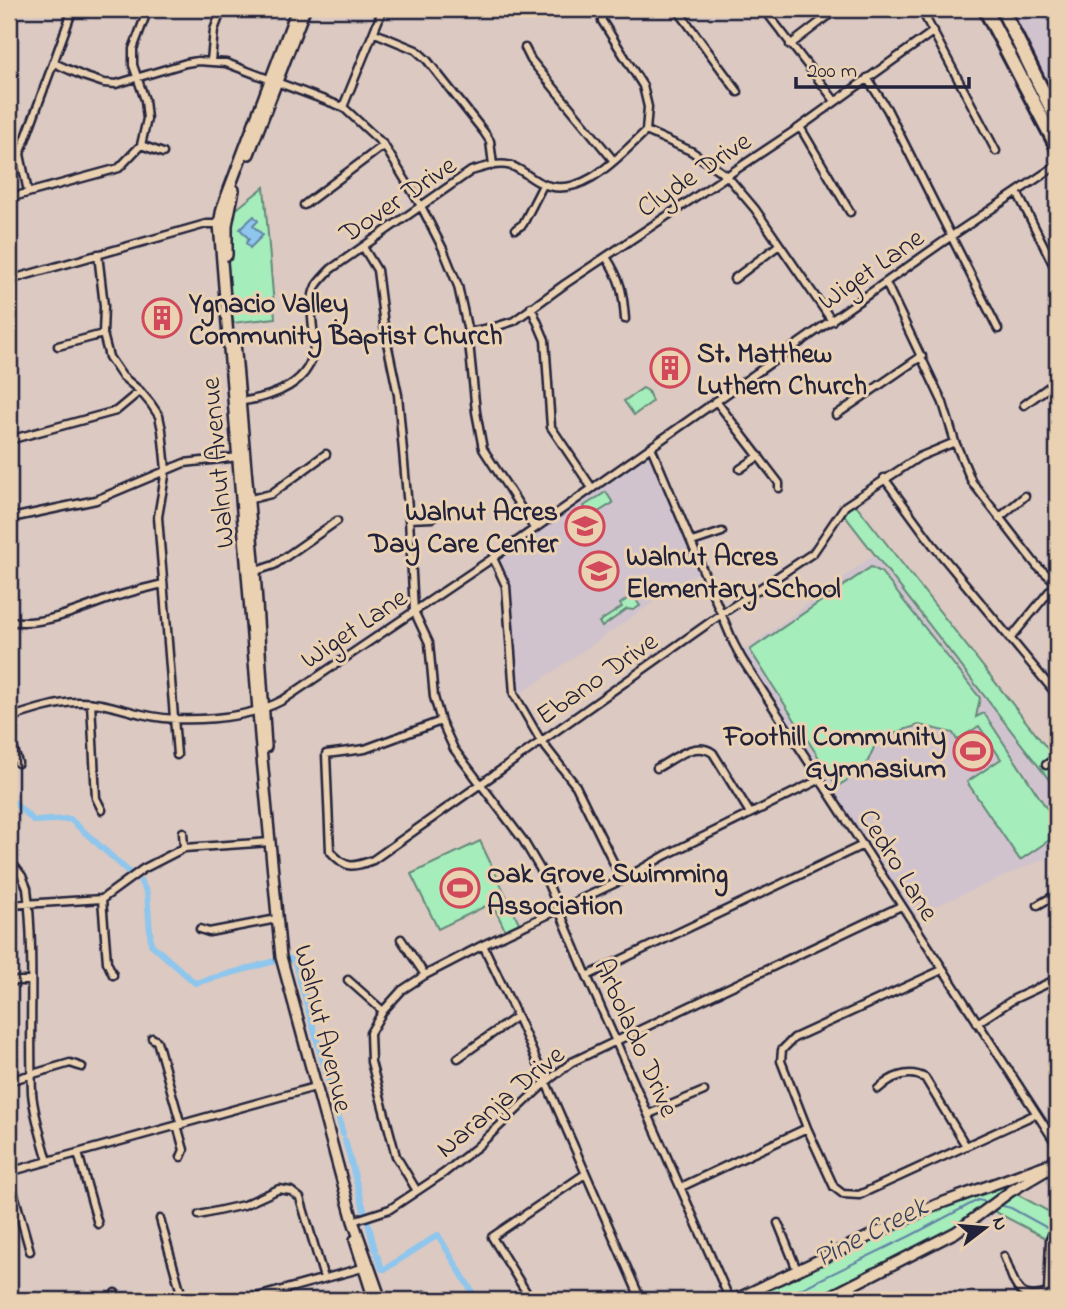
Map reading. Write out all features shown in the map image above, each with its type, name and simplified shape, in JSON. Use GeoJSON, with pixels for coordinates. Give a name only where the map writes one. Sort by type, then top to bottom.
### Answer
{"type":"FeatureCollection","features":[{"type":"Feature","properties":{"kind":"highway"},"geometry":{"type":"LineString","coordinates":[[985,9],[1057,147]]}},
{"type":"Feature","properties":{"kind":"highway"},"geometry":{"type":"LineString","coordinates":[[1002,9],[1057,120]]}},
{"type":"Feature","properties":{"kind":"street"},"geometry":{"type":"LineString","coordinates":[[28,192],[20,154],[73,9]]}},
{"type":"Feature","properties":{"kind":"street"},"geometry":{"type":"LineString","coordinates":[[9,198],[119,168],[141,145],[147,119],[145,100],[136,79],[133,49],[148,9]]}},
{"type":"Feature","properties":{"kind":"street"},"geometry":{"type":"LineString","coordinates":[[211,61],[214,30],[222,9]]}},
{"type":"Feature","properties":{"kind":"street","name":"Walnut Avenue"},"geometry":{"type":"LineString","coordinates":[[298,9],[223,225],[281,957],[353,1221],[358,1230],[374,1300]]}},
{"type":"Feature","properties":{"kind":"street","name":"Walnut Avenue"},"geometry":{"type":"LineString","coordinates":[[274,81],[304,9]]}},
{"type":"Feature","properties":{"kind":"street"},"geometry":{"type":"LineString","coordinates":[[342,107],[383,9]]}},
{"type":"Feature","properties":{"kind":"street"},"geometry":{"type":"LineString","coordinates":[[516,229],[523,224],[543,185],[571,187],[593,178],[646,131],[648,107],[643,86],[602,21],[602,9]]}},
{"type":"Feature","properties":{"kind":"street"},"geometry":{"type":"LineString","coordinates":[[677,9],[738,92]]}},
{"type":"Feature","properties":{"kind":"street"},"geometry":{"type":"LineString","coordinates":[[764,9],[835,101]]}},
{"type":"Feature","properties":{"kind":"street"},"geometry":{"type":"LineString","coordinates":[[790,45],[837,9]]}},
{"type":"Feature","properties":{"kind":"street"},"geometry":{"type":"LineString","coordinates":[[921,9],[996,151]]}},
{"type":"Feature","properties":{"kind":"street","name":"Clyde Drive"},"geometry":{"type":"LineString","coordinates":[[468,332],[513,321],[800,127],[934,31]]}},
{"type":"Feature","properties":{"kind":"street"},"geometry":{"type":"LineString","coordinates":[[375,33],[405,44],[427,61],[484,132],[489,141],[493,165]]}},
{"type":"Feature","properties":{"kind":"street"},"geometry":{"type":"LineString","coordinates":[[525,48],[531,60],[614,161]]}},
{"type":"Feature","properties":{"kind":"street"},"geometry":{"type":"LineString","coordinates":[[54,64],[103,83],[116,84],[186,63],[226,63],[342,107],[384,145],[421,206],[458,286],[468,332],[475,412],[483,449],[534,528]]}},
{"type":"Feature","properties":{"kind":"street"},"geometry":{"type":"LineString","coordinates":[[867,78],[887,109],[998,330]]}},
{"type":"Feature","properties":{"kind":"street"},"geometry":{"type":"LineString","coordinates":[[800,127],[850,212]]}},
{"type":"Feature","properties":{"kind":"street"},"geometry":{"type":"LineString","coordinates":[[646,131],[691,151],[727,176],[755,209],[832,321]]}},
{"type":"Feature","properties":{"kind":"street"},"geometry":{"type":"LineString","coordinates":[[141,145],[163,153]]}},
{"type":"Feature","properties":{"kind":"street"},"geometry":{"type":"LineString","coordinates":[[304,205],[384,145]]}},
{"type":"Feature","properties":{"kind":"street","name":"Dover Drive"},"geometry":{"type":"LineString","coordinates":[[238,402],[268,397],[281,391],[294,383],[307,369],[314,344],[311,312],[316,286],[331,269],[471,171],[493,165],[514,166],[543,185]]}},
{"type":"Feature","properties":{"kind":"street","name":"Wiget Lane"},"geometry":{"type":"LineString","coordinates":[[9,718],[63,704],[91,703],[142,714],[188,719],[262,710],[283,700],[493,558],[1057,165]]}},
{"type":"Feature","properties":{"kind":"street"},"geometry":{"type":"LineString","coordinates":[[1017,192],[1057,272]]}},
{"type":"Feature","properties":{"kind":"street"},"geometry":{"type":"LineString","coordinates":[[9,280],[206,223],[223,225]]}},
{"type":"Feature","properties":{"kind":"street"},"geometry":{"type":"LineString","coordinates":[[734,279],[779,245]]}},
{"type":"Feature","properties":{"kind":"street"},"geometry":{"type":"LineString","coordinates":[[363,247],[377,270],[385,333],[398,395],[414,611]]}},
{"type":"Feature","properties":{"kind":"street"},"geometry":{"type":"LineString","coordinates":[[98,254],[104,306],[103,334],[109,357],[122,376],[141,391],[159,416],[162,430],[166,470],[158,517],[177,755]]}},
{"type":"Feature","properties":{"kind":"street"},"geometry":{"type":"LineString","coordinates":[[606,257],[618,276],[622,289],[625,319]]}},
{"type":"Feature","properties":{"kind":"street"},"geometry":{"type":"LineString","coordinates":[[886,284],[943,403],[972,482],[1037,566],[1057,583],[1010,639]]}},
{"type":"Feature","properties":{"kind":"street"},"geometry":{"type":"LineString","coordinates":[[531,307],[545,340],[551,427],[592,488]]}},
{"type":"Feature","properties":{"kind":"street"},"geometry":{"type":"LineString","coordinates":[[58,346],[103,334]]}},
{"type":"Feature","properties":{"kind":"street"},"geometry":{"type":"LineString","coordinates":[[836,415],[922,356]]}},
{"type":"Feature","properties":{"kind":"street"},"geometry":{"type":"LineString","coordinates":[[1024,405],[1057,381]]}},
{"type":"Feature","properties":{"kind":"street"},"geometry":{"type":"LineString","coordinates":[[9,440],[116,411],[141,391]]}},
{"type":"Feature","properties":{"kind":"street"},"geometry":{"type":"LineString","coordinates":[[716,401],[779,483],[779,488]]}},
{"type":"Feature","properties":{"kind":"street","name":"Ebano Drive"},"geometry":{"type":"LineString","coordinates":[[441,721],[365,749],[326,754],[330,851],[340,862],[354,867],[373,860],[723,613],[813,553],[845,506],[884,478],[919,457],[956,442]]}},
{"type":"Feature","properties":{"kind":"street","name":"Cedro Lane"},"geometry":{"type":"LineString","coordinates":[[651,447],[742,659],[1057,1145]]}},
{"type":"Feature","properties":{"kind":"street"},"geometry":{"type":"LineString","coordinates":[[245,500],[271,495],[326,454]]}},
{"type":"Feature","properties":{"kind":"street"},"geometry":{"type":"LineString","coordinates":[[740,469],[759,456]]}},
{"type":"Feature","properties":{"kind":"street"},"geometry":{"type":"LineString","coordinates":[[9,521],[16,517],[96,500],[184,463],[241,457]]}},
{"type":"Feature","properties":{"kind":"street"},"geometry":{"type":"LineString","coordinates":[[884,478],[933,545],[1057,695]]}},
{"type":"Feature","properties":{"kind":"street"},"geometry":{"type":"LineString","coordinates":[[999,518],[1025,496]]}},
{"type":"Feature","properties":{"kind":"street"},"geometry":{"type":"LineString","coordinates":[[409,519],[432,518]]}},
{"type":"Feature","properties":{"kind":"street"},"geometry":{"type":"LineString","coordinates":[[251,572],[274,565],[337,521]]}},
{"type":"Feature","properties":{"kind":"street"},"geometry":{"type":"LineString","coordinates":[[692,542],[722,532]]}},
{"type":"Feature","properties":{"kind":"street"},"geometry":{"type":"LineString","coordinates":[[493,558],[506,586],[514,694],[541,741],[576,786],[622,880]]}},
{"type":"Feature","properties":{"kind":"street"},"geometry":{"type":"LineString","coordinates":[[9,621],[24,623],[47,620],[163,584]]}},
{"type":"Feature","properties":{"kind":"street","name":"Arbolado Drive"},"geometry":{"type":"LineString","coordinates":[[414,611],[429,643],[434,697],[441,721],[454,749],[537,863],[732,1300]]}},
{"type":"Feature","properties":{"kind":"street"},"geometry":{"type":"LineString","coordinates":[[91,703],[96,798],[102,810]]}},
{"type":"Feature","properties":{"kind":"street"},"geometry":{"type":"LineString","coordinates":[[9,734],[18,763]]}},
{"type":"Feature","properties":{"kind":"street"},"geometry":{"type":"LineString","coordinates":[[657,768],[696,747],[706,748],[713,753],[750,813]]}},
{"type":"Feature","properties":{"kind":"street"},"geometry":{"type":"LineString","coordinates":[[1046,765],[1057,757]]}},
{"type":"Feature","properties":{"kind":"street"},"geometry":{"type":"LineString","coordinates":[[417,1191],[396,1156],[371,1062],[370,1034],[383,1011],[402,990],[483,945],[622,880],[666,855],[821,779]]}},
{"type":"Feature","properties":{"kind":"street"},"geometry":{"type":"LineString","coordinates":[[183,832],[184,848]]}},
{"type":"Feature","properties":{"kind":"street"},"geometry":{"type":"LineString","coordinates":[[9,905],[102,899],[143,869],[184,848],[270,842]]}},
{"type":"Feature","properties":{"kind":"street"},"geometry":{"type":"LineString","coordinates":[[587,976],[863,845]]}},
{"type":"Feature","properties":{"kind":"street"},"geometry":{"type":"LineString","coordinates":[[9,859],[22,876],[29,904],[32,1092],[48,1161]]}},
{"type":"Feature","properties":{"kind":"street"},"geometry":{"type":"LineString","coordinates":[[1038,905],[1057,894]]}},
{"type":"Feature","properties":{"kind":"street"},"geometry":{"type":"LineString","coordinates":[[102,899],[107,962],[113,975]]}},
{"type":"Feature","properties":{"kind":"street","name":"Naranja Drive"},"geometry":{"type":"LineString","coordinates":[[353,1221],[390,1209],[417,1191],[477,1147],[545,1083],[572,1062],[901,906]]}},
{"type":"Feature","properties":{"kind":"street"},"geometry":{"type":"LineString","coordinates":[[200,929],[209,932],[277,919]]}},
{"type":"Feature","properties":{"kind":"street"},"geometry":{"type":"LineString","coordinates":[[401,939],[425,975]]}},
{"type":"Feature","properties":{"kind":"street"},"geometry":{"type":"LineString","coordinates":[[483,945],[517,1016],[641,1300]]}},
{"type":"Feature","properties":{"kind":"street"},"geometry":{"type":"LineString","coordinates":[[943,970],[794,1038],[782,1049],[781,1061],[834,1187],[844,1194],[859,1195],[1036,1114]]}},
{"type":"Feature","properties":{"kind":"street"},"geometry":{"type":"LineString","coordinates":[[977,1023],[1014,999],[1057,979]]}},
{"type":"Feature","properties":{"kind":"street"},"geometry":{"type":"LineString","coordinates":[[348,980],[383,1011]]}},
{"type":"Feature","properties":{"kind":"street"},"geometry":{"type":"LineString","coordinates":[[9,981],[31,981]]}},
{"type":"Feature","properties":{"kind":"street"},"geometry":{"type":"LineString","coordinates":[[458,1058],[517,1016]]}},
{"type":"Feature","properties":{"kind":"street"},"geometry":{"type":"LineString","coordinates":[[152,1038],[157,1041],[179,1125],[184,1150],[181,1157]]}},
{"type":"Feature","properties":{"kind":"street"},"geometry":{"type":"LineString","coordinates":[[9,1081],[69,1063],[82,1067]]}},
{"type":"Feature","properties":{"kind":"street"},"geometry":{"type":"LineString","coordinates":[[878,1089],[905,1073],[915,1073],[925,1078],[966,1146]]}},
{"type":"Feature","properties":{"kind":"street"},"geometry":{"type":"LineString","coordinates":[[30,1251],[9,1174],[316,1087]]}},
{"type":"Feature","properties":{"kind":"street"},"geometry":{"type":"LineString","coordinates":[[649,1114],[704,1091]]}},
{"type":"Feature","properties":{"kind":"street"},"geometry":{"type":"LineString","coordinates":[[681,1187],[807,1128]]}},
{"type":"Feature","properties":{"kind":"street"},"geometry":{"type":"LineString","coordinates":[[78,1153],[98,1224]]}},
{"type":"Feature","properties":{"kind":"street"},"geometry":{"type":"LineString","coordinates":[[823,1300],[956,1232],[1011,1191],[1057,1162]]}},
{"type":"Feature","properties":{"kind":"street"},"geometry":{"type":"LineString","coordinates":[[732,1300],[936,1205],[1057,1162]]}},
{"type":"Feature","properties":{"kind":"street"},"geometry":{"type":"LineString","coordinates":[[531,1300],[492,1237],[585,1174]]}},
{"type":"Feature","properties":{"kind":"street"},"geometry":{"type":"LineString","coordinates":[[199,1215],[244,1205],[279,1189],[291,1191],[300,1198],[324,1278]]}},
{"type":"Feature","properties":{"kind":"street"},"geometry":{"type":"LineString","coordinates":[[160,1219],[183,1300]]}},
{"type":"Feature","properties":{"kind":"street"},"geometry":{"type":"LineString","coordinates":[[1004,1256],[1020,1292],[1034,1298],[1049,1297],[1050,1240],[1057,1221]]}},
{"type":"Feature","properties":{"kind":"street"},"geometry":{"type":"LineString","coordinates":[[778,1223],[797,1270]]}},
{"type":"Feature","properties":{"kind":"street"},"geometry":{"type":"LineString","coordinates":[[246,1300],[365,1267]]}},
{"type":"Feature","properties":{"kind":"street","name":"Walnut Avenue"},"geometry":{"type":"LineString","coordinates":[[365,1267],[381,1300]]}},
{"type":"Feature","properties":{"kind":"shaded area"},"geometry":{"type":"Polygon","coordinates":[[[1002,9],[1057,9],[1057,120],[1002,9]]]}},
{"type":"Feature","properties":{"kind":"shaded area","name":"Walnut Acres Elementary School"},"geometry":{"type":"Polygon","coordinates":[[[651,447],[703,568],[516,697],[506,586],[493,558],[651,447]]]}},
{"type":"Feature","properties":{"kind":"shaded area"},"geometry":{"type":"Polygon","coordinates":[[[874,555],[1057,790],[1057,853],[909,918],[740,654],[874,555]]]}},
{"type":"Feature","properties":{"kind":"green space"},"geometry":{"type":"Polygon","coordinates":[[[264,187],[275,318],[233,323],[227,258],[229,215],[264,187]]]}},
{"type":"Feature","properties":{"kind":"green space"},"geometry":{"type":"Polygon","coordinates":[[[643,388],[648,391],[652,402],[634,415],[624,401],[643,388]]]}},
{"type":"Feature","properties":{"kind":"green space"},"geometry":{"type":"Polygon","coordinates":[[[606,492],[613,503],[590,517],[584,506],[606,492]]]}},
{"type":"Feature","properties":{"kind":"green space"},"geometry":{"type":"Polygon","coordinates":[[[853,501],[1057,761],[1057,790],[842,512],[853,501]]]}},
{"type":"Feature","properties":{"kind":"green space"},"geometry":{"type":"Polygon","coordinates":[[[871,567],[881,572],[980,698],[976,717],[984,713],[1057,824],[1057,835],[1020,860],[967,782],[1001,759],[979,726],[957,740],[953,733],[919,725],[900,731],[875,745],[864,770],[839,785],[835,783],[750,650],[871,567]]]}},
{"type":"Feature","properties":{"kind":"green space"},"geometry":{"type":"Polygon","coordinates":[[[633,595],[640,606],[633,610],[627,609],[602,627],[599,622],[622,607],[620,604],[633,595]]]}},
{"type":"Feature","properties":{"kind":"green space","name":"Oak Grove Swimming Association"},"geometry":{"type":"Polygon","coordinates":[[[480,841],[521,927],[507,934],[492,903],[438,929],[411,874],[480,841]]]}},
{"type":"Feature","properties":{"kind":"green space"},"geometry":{"type":"Polygon","coordinates":[[[1036,1168],[1011,1191],[1057,1216],[1057,1256],[1049,1255],[1050,1240],[988,1208],[956,1232],[823,1300],[734,1300],[875,1232],[1036,1168]]]}},
{"type":"Feature","properties":{"kind":"water"},"geometry":{"type":"Polygon","coordinates":[[[254,216],[258,221],[253,226],[263,235],[250,248],[246,243],[249,239],[240,229],[254,216]]]}},
{"type":"Feature","properties":{"kind":"waterway"},"geometry":{"type":"LineString","coordinates":[[9,798],[34,821],[70,819],[129,872]]}},
{"type":"Feature","properties":{"kind":"waterway"},"geometry":{"type":"LineString","coordinates":[[141,882],[147,893],[151,944],[195,983],[275,961]]}},
{"type":"Feature","properties":{"kind":"waterway"},"geometry":{"type":"LineString","coordinates":[[287,959],[295,962],[343,1134]]}},
{"type":"Feature","properties":{"kind":"waterway"},"geometry":{"type":"LineString","coordinates":[[345,1140],[364,1210]]}},
{"type":"Feature","properties":{"kind":"waterway","name":"Pine Creek"},"geometry":{"type":"LineString","coordinates":[[778,1300],[978,1200],[991,1203]]}},
{"type":"Feature","properties":{"kind":"waterway","name":"Pine Creek"},"geometry":{"type":"LineString","coordinates":[[999,1205],[1011,1208],[1051,1230]]}},
{"type":"Feature","properties":{"kind":"waterway"},"geometry":{"type":"LineString","coordinates":[[368,1223],[375,1250]]}},
{"type":"Feature","properties":{"kind":"waterway"},"geometry":{"type":"LineString","coordinates":[[377,1255],[382,1269],[385,1269],[438,1235],[477,1300]]}},
{"type":"Feature","properties":{"kind":"place","name":"Ygnacio Valley Community Baptist Church"},"geometry":{"type":"Point","coordinates":[162,318]}},
{"type":"Feature","properties":{"kind":"place","name":"St. Matthew Luthern Church"},"geometry":{"type":"Point","coordinates":[670,368]}},
{"type":"Feature","properties":{"kind":"place","name":"Walnut Acres Day Care Center"},"geometry":{"type":"Point","coordinates":[585,526]}},
{"type":"Feature","properties":{"kind":"place","name":"Walnut Acres Elementary School"},"geometry":{"type":"Point","coordinates":[599,571]}},
{"type":"Feature","properties":{"kind":"place","name":"Foothill Community Gymnasium"},"geometry":{"type":"Point","coordinates":[973,751]}},
{"type":"Feature","properties":{"kind":"place","name":"Oak Grove Swimming Association"},"geometry":{"type":"Point","coordinates":[460,888]}}]}
